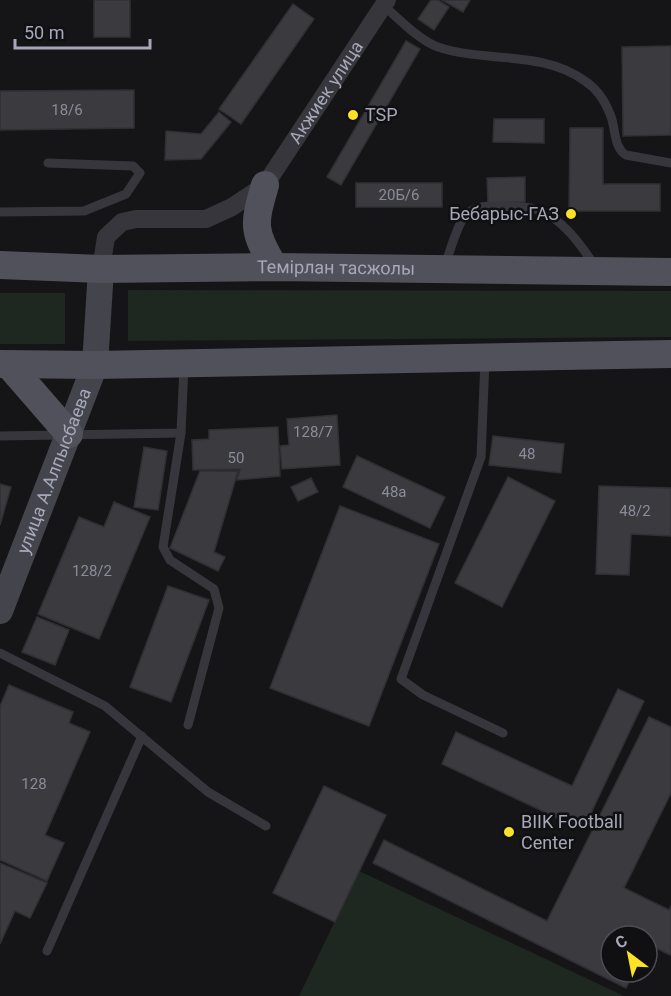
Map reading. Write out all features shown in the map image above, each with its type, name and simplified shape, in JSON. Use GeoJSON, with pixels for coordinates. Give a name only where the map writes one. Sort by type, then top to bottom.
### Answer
{"type":"FeatureCollection","features":[{"type":"Feature","properties":{"kind":"main road"},"geometry":{"type":"LineString","coordinates":[[264,184],[256,215],[255,230],[274,267]]}},
{"type":"Feature","properties":{"kind":"main road","name":"Темірлан тасжолы"},"geometry":{"type":"LineString","coordinates":[[0,265],[101,269],[274,267],[671,272]]}},
{"type":"Feature","properties":{"kind":"main road"},"geometry":{"type":"LineString","coordinates":[[5,364],[184,364],[671,354]]}},
{"type":"Feature","properties":{"kind":"main road"},"geometry":{"type":"LineString","coordinates":[[5,364],[69,435]]}},
{"type":"Feature","properties":{"kind":"street","name":"Акжиек улица"},"geometry":{"type":"LineString","coordinates":[[264,184],[385,3]]}},
{"type":"Feature","properties":{"kind":"street"},"geometry":{"type":"LineString","coordinates":[[101,269],[106,237],[122,222],[136,219],[206,219],[232,207],[264,184]]}},
{"type":"Feature","properties":{"kind":"street","name":"улица А.Алпысбаева"},"geometry":{"type":"LineString","coordinates":[[0,611],[95,365],[101,269]]}},
{"type":"Feature","properties":{"kind":"lane"},"geometry":{"type":"LineString","coordinates":[[385,3],[437,47],[540,62],[558,67],[585,81],[601,95],[611,114],[621,152],[626,155],[671,163]]}},
{"type":"Feature","properties":{"kind":"lane"},"geometry":{"type":"LineString","coordinates":[[0,212],[84,211],[126,194],[140,173],[133,166],[48,163]]}},
{"type":"Feature","properties":{"kind":"lane"},"geometry":{"type":"LineString","coordinates":[[444,269],[463,218],[472,210],[482,206],[535,209],[549,215],[580,243],[598,271]]}},
{"type":"Feature","properties":{"kind":"lane"},"geometry":{"type":"LineString","coordinates":[[485,358],[481,457],[401,679],[423,695],[503,733]]}},
{"type":"Feature","properties":{"kind":"lane"},"geometry":{"type":"LineString","coordinates":[[184,364],[181,433],[163,547],[170,560],[214,589],[219,599],[219,608],[188,725]]}},
{"type":"Feature","properties":{"kind":"lane"},"geometry":{"type":"LineString","coordinates":[[0,436],[181,433]]}},
{"type":"Feature","properties":{"kind":"lane"},"geometry":{"type":"LineString","coordinates":[[0,653],[105,706],[208,792],[266,826]]}},
{"type":"Feature","properties":{"kind":"lane"},"geometry":{"type":"LineString","coordinates":[[47,951],[142,736]]}},
{"type":"Feature","properties":{"kind":"shaded area"},"geometry":{"type":"Polygon","coordinates":[[[128,290],[671,291],[671,337],[128,341],[128,290]]]}},
{"type":"Feature","properties":{"kind":"shaded area"},"geometry":{"type":"Polygon","coordinates":[[[0,293],[65,293],[65,344],[0,344],[0,293]]]}},
{"type":"Feature","properties":{"kind":"shaded area"},"geometry":{"type":"Polygon","coordinates":[[[359,871],[624,996],[299,996],[359,871]]]}},
{"type":"Feature","properties":{"kind":"building"},"geometry":{"type":"Polygon","coordinates":[[[94,0],[130,0],[130,37],[94,37],[94,0]]]}},
{"type":"Feature","properties":{"kind":"building"},"geometry":{"type":"Polygon","coordinates":[[[431,0],[438,0],[449,7],[434,30],[418,19],[431,0]]]}},
{"type":"Feature","properties":{"kind":"building"},"geometry":{"type":"Polygon","coordinates":[[[442,0],[470,0],[463,12],[442,0]]]}},
{"type":"Feature","properties":{"kind":"building"},"geometry":{"type":"Polygon","coordinates":[[[293,4],[314,19],[241,124],[219,109],[293,4]]]}},
{"type":"Feature","properties":{"kind":"building"},"geometry":{"type":"Polygon","coordinates":[[[406,41],[420,49],[341,185],[327,177],[406,41]]]}},
{"type":"Feature","properties":{"kind":"building"},"geometry":{"type":"Polygon","coordinates":[[[671,46],[671,135],[623,136],[622,47],[671,46]]]}},
{"type":"Feature","properties":{"kind":"building"},"geometry":{"type":"Polygon","coordinates":[[[134,90],[134,128],[0,130],[0,91],[134,90]]]}},
{"type":"Feature","properties":{"kind":"building"},"geometry":{"type":"Polygon","coordinates":[[[219,112],[231,122],[201,159],[165,160],[166,131],[201,134],[219,112]]]}},
{"type":"Feature","properties":{"kind":"building"},"geometry":{"type":"Polygon","coordinates":[[[494,119],[544,119],[544,143],[493,142],[494,119]]]}},
{"type":"Feature","properties":{"kind":"building"},"geometry":{"type":"Polygon","coordinates":[[[570,128],[603,128],[603,184],[660,184],[660,211],[569,211],[570,128]]]}},
{"type":"Feature","properties":{"kind":"building"},"geometry":{"type":"Polygon","coordinates":[[[525,177],[525,202],[488,203],[487,178],[525,177]]]}},
{"type":"Feature","properties":{"kind":"building"},"geometry":{"type":"Polygon","coordinates":[[[356,183],[442,183],[442,207],[356,207],[356,183]]]}},
{"type":"Feature","properties":{"kind":"building"},"geometry":{"type":"Polygon","coordinates":[[[337,415],[340,465],[282,469],[280,446],[289,445],[287,419],[337,415]]]}},
{"type":"Feature","properties":{"kind":"building"},"geometry":{"type":"Polygon","coordinates":[[[278,427],[280,476],[237,480],[240,469],[193,470],[192,440],[209,439],[209,430],[278,427]]]}},
{"type":"Feature","properties":{"kind":"building"},"geometry":{"type":"Polygon","coordinates":[[[493,436],[564,444],[561,473],[489,465],[493,436]]]}},
{"type":"Feature","properties":{"kind":"building"},"geometry":{"type":"Polygon","coordinates":[[[144,447],[167,451],[158,510],[134,507],[144,447]]]}},
{"type":"Feature","properties":{"kind":"building"},"geometry":{"type":"Polygon","coordinates":[[[357,456],[445,497],[430,528],[343,487],[357,456]]]}},
{"type":"Feature","properties":{"kind":"building"},"geometry":{"type":"Polygon","coordinates":[[[200,471],[238,471],[214,552],[225,557],[218,571],[170,548],[200,471]]]}},
{"type":"Feature","properties":{"kind":"building"},"geometry":{"type":"Polygon","coordinates":[[[508,477],[555,501],[502,607],[455,583],[508,477]]]}},
{"type":"Feature","properties":{"kind":"building"},"geometry":{"type":"Polygon","coordinates":[[[311,478],[318,492],[298,501],[291,487],[311,478]]]}},
{"type":"Feature","properties":{"kind":"building"},"geometry":{"type":"Polygon","coordinates":[[[0,484],[11,487],[0,525],[0,484]]]}},
{"type":"Feature","properties":{"kind":"building"},"geometry":{"type":"Polygon","coordinates":[[[599,486],[671,488],[671,536],[631,534],[629,575],[596,574],[599,486]]]}},
{"type":"Feature","properties":{"kind":"building"},"geometry":{"type":"Polygon","coordinates":[[[114,502],[150,517],[99,639],[38,614],[79,517],[104,527],[114,502]]]}},
{"type":"Feature","properties":{"kind":"building"},"geometry":{"type":"Polygon","coordinates":[[[340,506],[439,544],[369,726],[270,688],[340,506]]]}},
{"type":"Feature","properties":{"kind":"building"},"geometry":{"type":"Polygon","coordinates":[[[168,586],[209,600],[171,702],[130,687],[168,586]]]}},
{"type":"Feature","properties":{"kind":"building"},"geometry":{"type":"Polygon","coordinates":[[[37,617],[69,630],[55,665],[22,652],[37,617]]]}},
{"type":"Feature","properties":{"kind":"building"},"geometry":{"type":"Polygon","coordinates":[[[9,685],[73,712],[69,723],[90,732],[45,835],[64,843],[47,881],[0,860],[0,706],[9,685]]]}},
{"type":"Feature","properties":{"kind":"building"},"geometry":{"type":"Polygon","coordinates":[[[618,689],[644,701],[583,830],[442,764],[456,732],[572,786],[618,689]]]}},
{"type":"Feature","properties":{"kind":"building"},"geometry":{"type":"Polygon","coordinates":[[[649,717],[671,727],[671,793],[624,888],[669,910],[671,906],[670,955],[659,950],[659,924],[599,924],[599,975],[373,863],[384,840],[547,921],[649,717]]]}},
{"type":"Feature","properties":{"kind":"building"},"geometry":{"type":"Polygon","coordinates":[[[324,786],[386,815],[335,922],[273,893],[324,786]]]}},
{"type":"Feature","properties":{"kind":"building"},"geometry":{"type":"Polygon","coordinates":[[[0,863],[47,883],[30,918],[15,911],[0,944],[0,863]]]}},
{"type":"Feature","properties":{"kind":"place","name":"TSP"},"geometry":{"type":"Point","coordinates":[353,115]}},
{"type":"Feature","properties":{"kind":"place","name":"Бебарыс-ГАЗ"},"geometry":{"type":"Point","coordinates":[571,214]}},
{"type":"Feature","properties":{"kind":"place","name":"BIIK Football Center"},"geometry":{"type":"Point","coordinates":[509,832]}}]}
